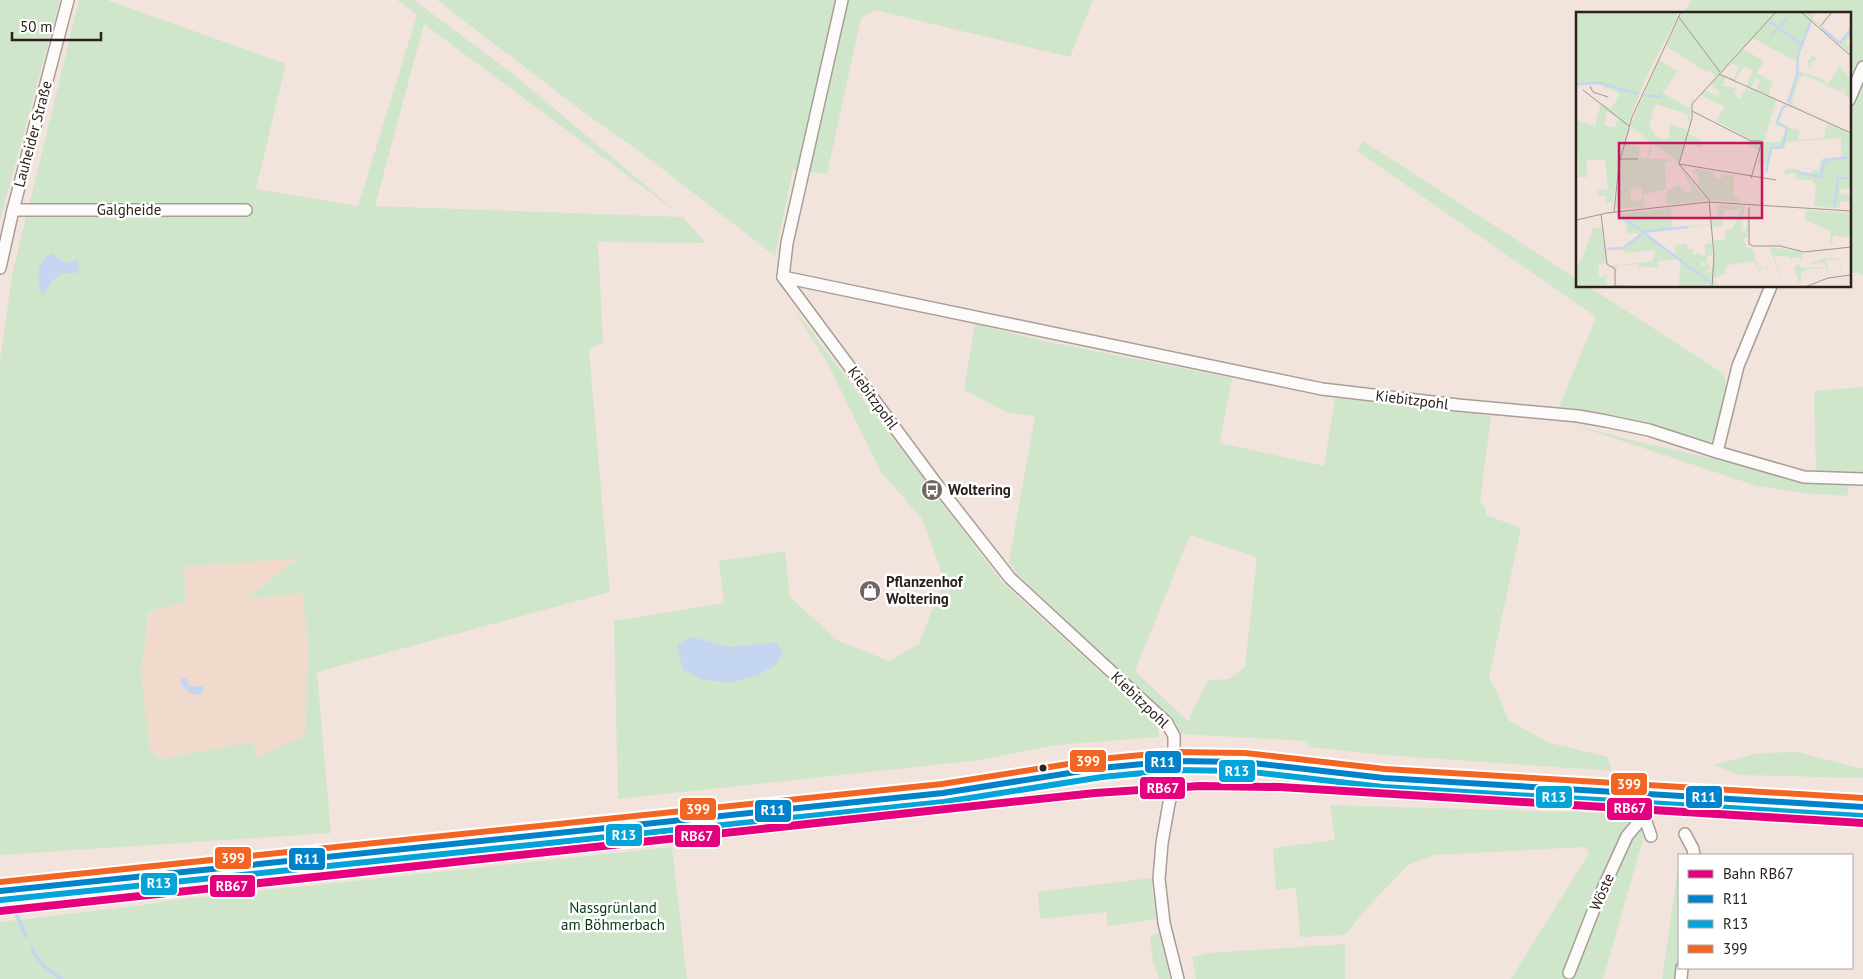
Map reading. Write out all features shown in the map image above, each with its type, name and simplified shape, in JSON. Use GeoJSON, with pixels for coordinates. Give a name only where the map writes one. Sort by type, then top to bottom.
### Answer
{"type":"FeatureCollection","features":[{"type":"Feature","properties":{"kind":"main road"},"geometry":{"type":"LineString","coordinates":[[0,891],[933,794],[1127,765],[1174,761],[1253,763],[1384,778],[1863,807]]}},
{"type":"Feature","properties":{"kind":"street","name":"Lauheider Straße"},"geometry":{"type":"LineString","coordinates":[[0,268],[13,210],[68,0]]}},
{"type":"Feature","properties":{"kind":"street"},"geometry":{"type":"LineString","coordinates":[[783,277],[787,243],[842,0]]}},
{"type":"Feature","properties":{"kind":"street"},"geometry":{"type":"LineString","coordinates":[[1850,98],[1863,66]]}},
{"type":"Feature","properties":{"kind":"street","name":"Galgheide"},"geometry":{"type":"LineString","coordinates":[[13,210],[246,210]]}},
{"type":"Feature","properties":{"kind":"street","name":"Kiebitzpohl"},"geometry":{"type":"LineString","coordinates":[[783,277],[1322,389],[1458,405],[1578,416],[1649,430],[1716,452],[1804,477],[1863,479]]}},
{"type":"Feature","properties":{"kind":"street","name":"Kiebitzpohl"},"geometry":{"type":"LineString","coordinates":[[783,277],[932,478],[1010,578],[1167,723],[1174,736],[1174,761],[1170,800],[1162,843],[1159,879],[1164,923],[1178,979]]}},
{"type":"Feature","properties":{"kind":"street"},"geometry":{"type":"LineString","coordinates":[[1716,452],[1738,366],[1770,288]]}},
{"type":"Feature","properties":{"kind":"street"},"geometry":{"type":"LineString","coordinates":[[1127,765],[1151,777],[1162,787],[1170,800]]}},
{"type":"Feature","properties":{"kind":"street"},"geometry":{"type":"LineString","coordinates":[[1644,793],[1644,816],[1651,836]]}},
{"type":"Feature","properties":{"kind":"street","name":"Wöste"},"geometry":{"type":"LineString","coordinates":[[1569,973],[1596,904],[1627,836],[1644,816]]}},
{"type":"Feature","properties":{"kind":"street"},"geometry":{"type":"LineString","coordinates":[[1684,834],[1694,854]]}},
{"type":"Feature","properties":{"kind":"shaded area"},"geometry":{"type":"Polygon","coordinates":[[[299,557],[247,598],[302,593],[308,644],[305,736],[255,757],[253,742],[159,759],[150,750],[141,674],[150,612],[186,601],[184,567],[299,557]]]}},
{"type":"Feature","properties":{"kind":"green space"},"geometry":{"type":"Polygon","coordinates":[[[0,0],[60,0],[0,220],[0,0]]]}},
{"type":"Feature","properties":{"kind":"green space"},"geometry":{"type":"Polygon","coordinates":[[[79,0],[107,0],[286,64],[256,189],[358,206],[417,15],[397,0],[414,0],[517,77],[680,215],[424,24],[375,206],[682,216],[706,243],[598,242],[603,342],[589,350],[610,592],[317,672],[331,833],[0,855],[0,361],[12,275],[79,0]],[[52,253],[43,296],[53,280],[61,274],[69,274],[78,261],[64,263],[52,253]],[[298,558],[184,567],[186,602],[149,612],[141,674],[150,750],[159,759],[253,742],[256,757],[305,736],[308,644],[302,593],[246,599],[298,558]]]}},
{"type":"Feature","properties":{"kind":"green space"},"geometry":{"type":"Polygon","coordinates":[[[437,0],[1093,0],[1070,57],[875,10],[861,18],[827,174],[793,170],[775,256],[643,154],[582,111],[437,0]]]}},
{"type":"Feature","properties":{"kind":"green space"},"geometry":{"type":"Polygon","coordinates":[[[1691,0],[1863,0],[1863,275],[1850,271],[1850,12],[1684,12],[1691,0]]]}},
{"type":"Feature","properties":{"kind":"green space"},"geometry":{"type":"Polygon","coordinates":[[[1363,141],[1576,278],[1576,288],[1591,288],[1724,374],[1727,392],[1715,439],[1705,444],[1615,417],[1559,407],[1596,317],[1357,151],[1363,141]]]}},
{"type":"Feature","properties":{"kind":"green space"},"geometry":{"type":"Polygon","coordinates":[[[792,306],[1003,583],[1159,726],[1158,737],[1056,745],[980,760],[618,799],[614,621],[724,603],[719,561],[785,551],[790,597],[837,640],[889,661],[919,644],[944,579],[922,519],[881,472],[829,366],[792,306]],[[692,637],[731,683],[759,675],[776,665],[730,647],[692,637]]]}},
{"type":"Feature","properties":{"kind":"green space"},"geometry":{"type":"Polygon","coordinates":[[[975,324],[1048,342],[1232,378],[1220,443],[1324,466],[1335,398],[1491,416],[1480,502],[1485,507],[1486,515],[1521,528],[1489,678],[1497,692],[1508,720],[1550,743],[1608,757],[1612,771],[1384,755],[1308,747],[1308,741],[1181,734],[1176,723],[1017,574],[1009,561],[1035,416],[1008,413],[964,390],[975,324]],[[1190,535],[1135,671],[1188,721],[1208,680],[1229,679],[1245,667],[1257,557],[1190,535]]]}},
{"type":"Feature","properties":{"kind":"green space"},"geometry":{"type":"Polygon","coordinates":[[[1863,387],[1863,476],[1816,474],[1814,391],[1863,387]]]}},
{"type":"Feature","properties":{"kind":"green space"},"geometry":{"type":"Polygon","coordinates":[[[1574,425],[1761,470],[1849,484],[1847,496],[1804,493],[1757,486],[1574,425]]]}},
{"type":"Feature","properties":{"kind":"green space"},"geometry":{"type":"Polygon","coordinates":[[[1797,752],[1863,769],[1863,778],[1740,775],[1713,765],[1758,753],[1797,752]]]}},
{"type":"Feature","properties":{"kind":"green space"},"geometry":{"type":"Polygon","coordinates":[[[1330,805],[1638,814],[1641,819],[1643,839],[1603,979],[1511,979],[1589,853],[1585,847],[1435,855],[1408,865],[1367,908],[1345,935],[1300,937],[1296,888],[1276,890],[1273,848],[1335,840],[1330,805]]]}},
{"type":"Feature","properties":{"kind":"green space","name":"Nassgrünland am Böhmerbach"},"geometry":{"type":"Polygon","coordinates":[[[672,847],[687,979],[0,979],[0,922],[174,900],[672,847]]]}},
{"type":"Feature","properties":{"kind":"green space"},"geometry":{"type":"Polygon","coordinates":[[[1678,868],[1677,979],[1662,979],[1678,868]]]}},
{"type":"Feature","properties":{"kind":"green space"},"geometry":{"type":"Polygon","coordinates":[[[1151,878],[1156,919],[1108,926],[1106,912],[1040,919],[1038,892],[1151,878]]]}},
{"type":"Feature","properties":{"kind":"green space"},"geometry":{"type":"Polygon","coordinates":[[[1159,932],[1170,979],[1159,979],[1153,961],[1150,937],[1159,932]]]}},
{"type":"Feature","properties":{"kind":"green space"},"geometry":{"type":"Polygon","coordinates":[[[1345,944],[1345,979],[1196,979],[1192,957],[1208,953],[1345,944]]]}},
{"type":"Feature","properties":{"kind":"water"},"geometry":{"type":"Polygon","coordinates":[[[52,253],[64,263],[78,260],[79,268],[76,273],[61,274],[53,280],[43,296],[38,272],[42,261],[52,253]]]}},
{"type":"Feature","properties":{"kind":"water"},"geometry":{"type":"Polygon","coordinates":[[[692,637],[730,647],[777,642],[783,653],[776,665],[759,675],[731,683],[700,679],[682,669],[677,644],[692,637]]]}},
{"type":"Feature","properties":{"kind":"water"},"geometry":{"type":"Polygon","coordinates":[[[185,677],[189,686],[203,686],[203,692],[196,695],[187,691],[180,682],[181,678],[185,677]]]}},
{"type":"Feature","properties":{"kind":"waterway"},"geometry":{"type":"LineString","coordinates":[[17,916],[26,936]]}},
{"type":"Feature","properties":{"kind":"waterway"},"geometry":{"type":"LineString","coordinates":[[32,948],[44,965],[61,979]]}},
{"type":"Feature","properties":{"kind":"rail line","name":"RB67"},"geometry":{"type":"LineString","coordinates":[[0,911],[1095,793],[1200,786],[1280,787],[1863,823]]}},
{"type":"Feature","properties":{"kind":"transit line","name":"399"},"geometry":{"type":"LineString","coordinates":[[0,882],[942,784],[1100,759],[1173,752],[1245,753],[1385,769],[1863,798]]}},
{"type":"Feature","properties":{"kind":"transit line","name":"R11"},"geometry":{"type":"LineString","coordinates":[[0,891],[943,793],[1101,768],[1174,761],[1244,762],[1384,778],[1863,807]]}},
{"type":"Feature","properties":{"kind":"transit line","name":"R13"},"geometry":{"type":"LineString","coordinates":[[1,900],[944,802],[1102,777],[1174,770],[1243,771],[1383,787],[1862,816]]}},
{"type":"Feature","properties":{"kind":"place","name":"Woltering"},"geometry":{"type":"Point","coordinates":[932,490]}},
{"type":"Feature","properties":{"kind":"place","name":"Pflanzenhof Woltering"},"geometry":{"type":"Point","coordinates":[870,591]}}]}
